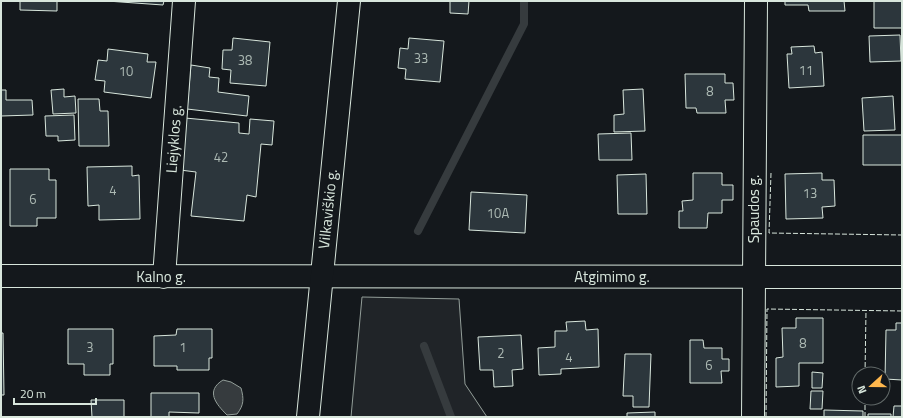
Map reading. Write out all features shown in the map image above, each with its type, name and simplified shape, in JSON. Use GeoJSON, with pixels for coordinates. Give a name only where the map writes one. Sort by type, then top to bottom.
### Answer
{"type":"FeatureCollection","features":[{"type":"Feature","properties":{"kind":"main road","name":"Liejyklos g."},"geometry":{"type":"LineString","coordinates":[[164,277],[184,1]]}},
{"type":"Feature","properties":{"kind":"main road","name":"Vilkaviškio g."},"geometry":{"type":"LineString","coordinates":[[308,417],[349,1]]}},
{"type":"Feature","properties":{"kind":"main road","name":"Spaudos g."},"geometry":{"type":"LineString","coordinates":[[753,417],[756,1]]}},
{"type":"Feature","properties":{"kind":"main road","name":"Kalno g."},"geometry":{"type":"LineString","coordinates":[[1,276],[322,276]]}},
{"type":"Feature","properties":{"kind":"main road","name":"Atgimimo g."},"geometry":{"type":"LineString","coordinates":[[322,276],[754,278],[902,277]]}},
{"type":"Feature","properties":{"kind":"shaded area"},"geometry":{"type":"Polygon","coordinates":[[[362,297],[459,299],[465,384],[487,417],[351,417],[362,297]]]}},
{"type":"Feature","properties":{"kind":"shaded area"},"geometry":{"type":"Polygon","coordinates":[[[223,380],[231,382],[241,388],[243,402],[237,414],[227,415],[214,398],[214,389],[223,380]]]}},
{"type":"Feature","properties":{"kind":"building"},"geometry":{"type":"Polygon","coordinates":[[[20,1],[57,1],[57,11],[20,10],[20,1]]]}},
{"type":"Feature","properties":{"kind":"building"},"geometry":{"type":"Polygon","coordinates":[[[107,1],[164,1],[163,5],[107,1]]]}},
{"type":"Feature","properties":{"kind":"building"},"geometry":{"type":"Polygon","coordinates":[[[450,1],[469,1],[468,14],[450,13],[450,1]]]}},
{"type":"Feature","properties":{"kind":"building"},"geometry":{"type":"Polygon","coordinates":[[[785,1],[844,1],[845,11],[809,11],[808,5],[785,5],[785,1]]]}},
{"type":"Feature","properties":{"kind":"building"},"geometry":{"type":"Polygon","coordinates":[[[874,1],[902,1],[902,28],[874,28],[874,1]]]}},
{"type":"Feature","properties":{"kind":"building"},"geometry":{"type":"Polygon","coordinates":[[[900,35],[901,61],[870,62],[869,36],[900,35]]]}},
{"type":"Feature","properties":{"kind":"building"},"geometry":{"type":"Polygon","coordinates":[[[233,38],[270,42],[266,86],[230,83],[231,70],[222,69],[223,50],[232,50],[233,38]]]}},
{"type":"Feature","properties":{"kind":"building"},"geometry":{"type":"Polygon","coordinates":[[[409,38],[444,41],[440,82],[405,79],[406,69],[398,68],[400,48],[408,49],[409,38]]]}},
{"type":"Feature","properties":{"kind":"building"},"geometry":{"type":"Polygon","coordinates":[[[814,46],[815,53],[822,52],[824,86],[789,88],[787,54],[792,54],[791,47],[814,46]]]}},
{"type":"Feature","properties":{"kind":"building"},"geometry":{"type":"Polygon","coordinates":[[[108,49],[148,54],[147,62],[156,62],[151,98],[104,92],[105,81],[95,80],[98,60],[107,61],[108,49]]]}},
{"type":"Feature","properties":{"kind":"building"},"geometry":{"type":"Polygon","coordinates":[[[191,65],[210,68],[209,77],[219,78],[218,92],[249,96],[247,116],[187,109],[191,65]]]}},
{"type":"Feature","properties":{"kind":"building"},"geometry":{"type":"Polygon","coordinates":[[[685,74],[725,74],[725,83],[733,83],[734,100],[725,100],[726,113],[697,113],[696,108],[686,108],[685,74]]]}},
{"type":"Feature","properties":{"kind":"building"},"geometry":{"type":"Polygon","coordinates":[[[64,89],[64,97],[75,96],[76,113],[53,114],[51,90],[64,89]]]}},
{"type":"Feature","properties":{"kind":"building"},"geometry":{"type":"Polygon","coordinates":[[[643,89],[645,131],[614,132],[614,115],[624,114],[623,90],[643,89]]]}},
{"type":"Feature","properties":{"kind":"building"},"geometry":{"type":"Polygon","coordinates":[[[1,90],[6,90],[6,100],[32,100],[33,115],[1,116],[1,90]]]}},
{"type":"Feature","properties":{"kind":"building"},"geometry":{"type":"Polygon","coordinates":[[[893,96],[895,130],[864,131],[862,98],[893,96]]]}},
{"type":"Feature","properties":{"kind":"building"},"geometry":{"type":"Polygon","coordinates":[[[78,99],[99,99],[100,111],[108,111],[109,146],[79,146],[78,99]]]}},
{"type":"Feature","properties":{"kind":"building"},"geometry":{"type":"Polygon","coordinates":[[[74,115],[75,140],[58,141],[58,136],[46,136],[45,116],[74,115]]]}},
{"type":"Feature","properties":{"kind":"building"},"geometry":{"type":"Polygon","coordinates":[[[185,118],[239,123],[239,133],[249,134],[250,119],[274,121],[272,145],[261,144],[256,197],[247,195],[244,221],[191,216],[196,172],[180,170],[185,118]]]}},
{"type":"Feature","properties":{"kind":"building"},"geometry":{"type":"Polygon","coordinates":[[[631,133],[632,160],[599,160],[598,134],[631,133]]]}},
{"type":"Feature","properties":{"kind":"building"},"geometry":{"type":"Polygon","coordinates":[[[863,135],[902,135],[902,165],[863,165],[863,135]]]}},
{"type":"Feature","properties":{"kind":"building"},"geometry":{"type":"Polygon","coordinates":[[[132,166],[132,176],[139,175],[140,219],[99,220],[99,205],[88,206],[87,167],[132,166]]]}},
{"type":"Feature","properties":{"kind":"building"},"geometry":{"type":"Polygon","coordinates":[[[10,169],[49,169],[49,180],[56,180],[56,218],[37,218],[37,226],[10,226],[10,169]]]}},
{"type":"Feature","properties":{"kind":"building"},"geometry":{"type":"Polygon","coordinates":[[[693,173],[722,173],[722,185],[733,185],[733,200],[722,200],[722,213],[708,213],[707,228],[679,228],[679,211],[683,211],[682,201],[693,200],[693,173]]]}},
{"type":"Feature","properties":{"kind":"building"},"geometry":{"type":"Polygon","coordinates":[[[822,173],[822,180],[834,180],[835,206],[822,207],[823,218],[786,219],[785,174],[822,173]]]}},
{"type":"Feature","properties":{"kind":"building"},"geometry":{"type":"Polygon","coordinates":[[[646,174],[647,214],[618,214],[617,175],[646,174]]]}},
{"type":"Feature","properties":{"kind":"building"},"geometry":{"type":"Polygon","coordinates":[[[471,192],[527,195],[525,233],[469,230],[471,192]]]}},
{"type":"Feature","properties":{"kind":"building"},"geometry":{"type":"Polygon","coordinates":[[[796,318],[823,318],[823,363],[799,363],[799,386],[776,387],[776,358],[783,357],[782,328],[796,328],[796,318]]]}},
{"type":"Feature","properties":{"kind":"building"},"geometry":{"type":"Polygon","coordinates":[[[585,321],[586,330],[598,329],[599,367],[561,369],[561,374],[539,375],[538,348],[555,347],[555,331],[567,331],[566,322],[585,321]]]}},
{"type":"Feature","properties":{"kind":"building"},"geometry":{"type":"Polygon","coordinates":[[[896,323],[902,323],[902,380],[891,379],[891,366],[885,366],[886,330],[896,330],[896,323]]]}},
{"type":"Feature","properties":{"kind":"building"},"geometry":{"type":"Polygon","coordinates":[[[68,329],[113,329],[113,364],[110,364],[110,375],[84,375],[84,364],[68,364],[68,329]]]}},
{"type":"Feature","properties":{"kind":"building"},"geometry":{"type":"Polygon","coordinates":[[[177,329],[212,329],[212,358],[209,358],[209,370],[177,370],[177,366],[154,366],[154,336],[176,335],[177,329]]]}},
{"type":"Feature","properties":{"kind":"building"},"geometry":{"type":"Polygon","coordinates":[[[1,333],[3,333],[4,395],[1,395],[1,333]]]}},
{"type":"Feature","properties":{"kind":"building"},"geometry":{"type":"Polygon","coordinates":[[[521,335],[523,369],[512,370],[513,386],[494,387],[493,370],[480,370],[478,337],[521,335]]]}},
{"type":"Feature","properties":{"kind":"building"},"geometry":{"type":"Polygon","coordinates":[[[690,340],[703,340],[704,348],[722,348],[722,359],[729,359],[729,371],[721,371],[722,383],[690,383],[690,340]]]}},
{"type":"Feature","properties":{"kind":"building"},"geometry":{"type":"Polygon","coordinates":[[[625,354],[651,354],[649,407],[633,407],[633,396],[623,396],[625,354]]]}},
{"type":"Feature","properties":{"kind":"building"},"geometry":{"type":"Polygon","coordinates":[[[812,372],[823,373],[822,388],[812,388],[812,372]]]}},
{"type":"Feature","properties":{"kind":"building"},"geometry":{"type":"Polygon","coordinates":[[[811,391],[823,391],[822,409],[810,409],[811,391]]]}},
{"type":"Feature","properties":{"kind":"building"},"geometry":{"type":"Polygon","coordinates":[[[151,393],[199,393],[199,413],[169,412],[169,417],[151,417],[151,393]]]}},
{"type":"Feature","properties":{"kind":"building"},"geometry":{"type":"Polygon","coordinates":[[[91,400],[124,400],[124,417],[92,417],[91,400]]]}},
{"type":"Feature","properties":{"kind":"building"},"geometry":{"type":"Polygon","coordinates":[[[894,406],[902,406],[902,417],[893,417],[894,406]]]}},
{"type":"Feature","properties":{"kind":"building"},"geometry":{"type":"Polygon","coordinates":[[[824,410],[863,411],[863,417],[824,417],[824,410]]]}},
{"type":"Feature","properties":{"kind":"building"},"geometry":{"type":"Polygon","coordinates":[[[655,412],[655,417],[627,417],[627,413],[655,412]]]}},
{"type":"Feature","properties":{"kind":"building"},"geometry":{"type":"Polygon","coordinates":[[[868,414],[891,414],[891,417],[868,417],[868,414]]]}},
{"type":"Feature","properties":{"kind":"waterway"},"geometry":{"type":"LineString","coordinates":[[418,231],[524,24],[524,1]]}},
{"type":"Feature","properties":{"kind":"waterway"},"geometry":{"type":"LineString","coordinates":[[424,346],[451,417]]}},
{"type":"Feature","properties":{"kind":"fence"},"geometry":{"type":"LineString","coordinates":[[771,173],[769,233],[902,235]]}},
{"type":"Feature","properties":{"kind":"fence"},"geometry":{"type":"LineString","coordinates":[[766,417],[767,309],[902,311]]}},
{"type":"Feature","properties":{"kind":"fence"},"geometry":{"type":"LineString","coordinates":[[865,366],[866,311]]}},
{"type":"Feature","properties":{"kind":"fence"},"geometry":{"type":"LineString","coordinates":[[865,406],[865,417]]}}]}
